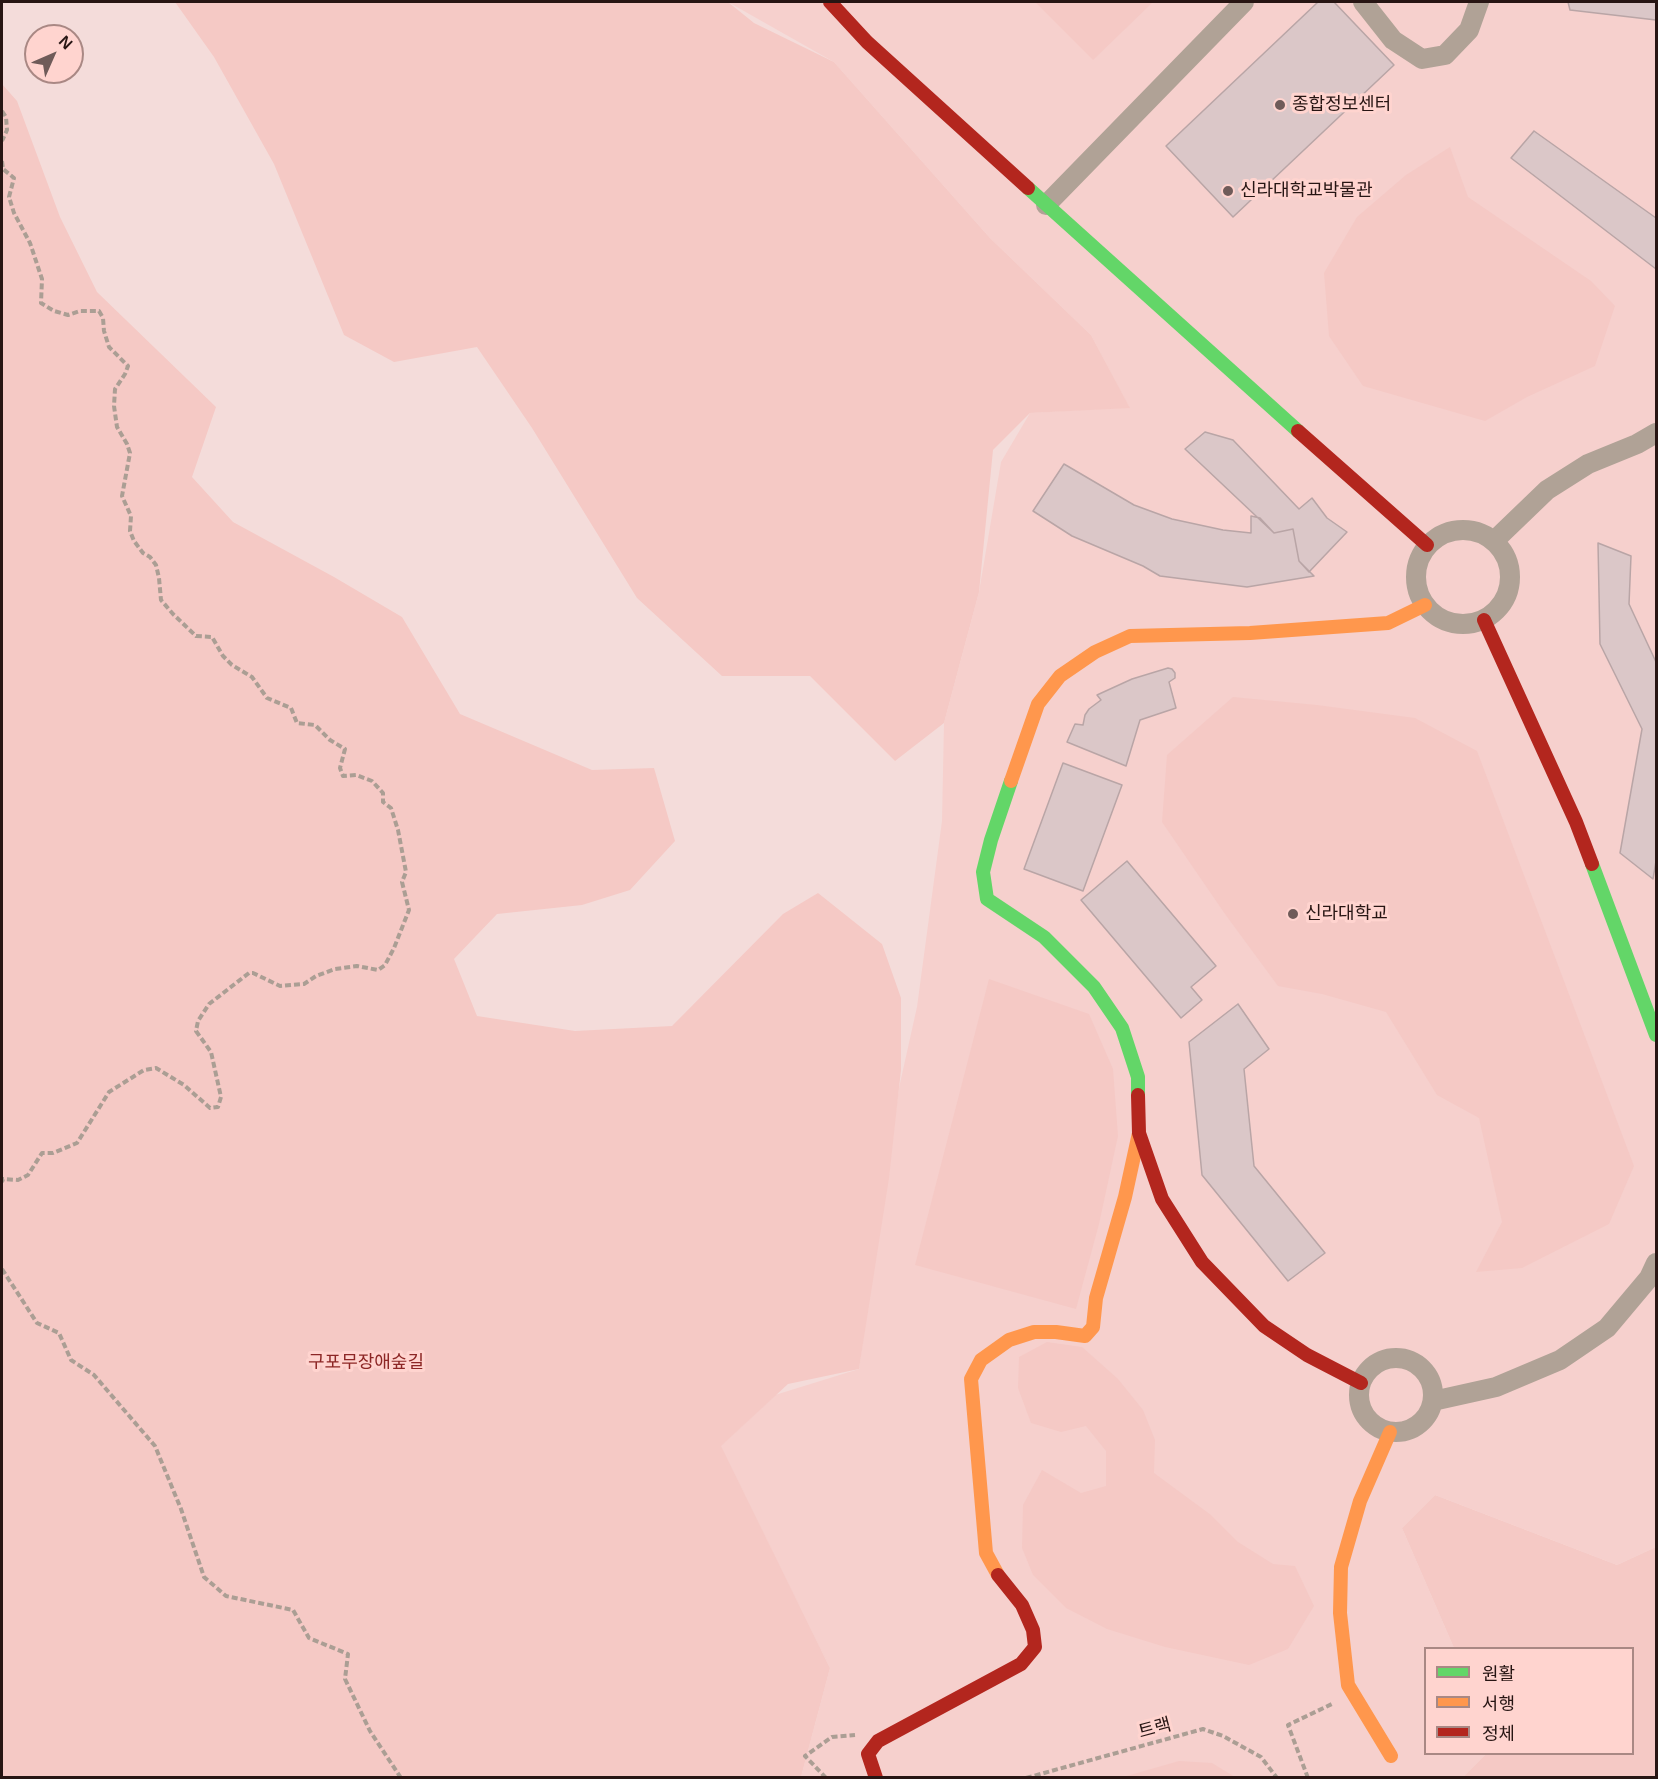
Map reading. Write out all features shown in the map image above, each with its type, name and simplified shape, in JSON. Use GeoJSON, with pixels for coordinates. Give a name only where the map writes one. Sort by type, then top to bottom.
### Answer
{"type":"FeatureCollection","features":[{"type":"Feature","properties":{"kind":"street"},"geometry":{"type":"LineString","coordinates":[[830,2],[867,42],[1046,205],[1427,545]]}},
{"type":"Feature","properties":{"kind":"street"},"geometry":{"type":"LineString","coordinates":[[1046,205],[1244,2]]}},
{"type":"Feature","properties":{"kind":"street"},"geometry":{"type":"LineString","coordinates":[[1363,2],[1393,40],[1422,59],[1445,55],[1469,30],[1479,2]]}},
{"type":"Feature","properties":{"kind":"street"},"geometry":{"type":"LineString","coordinates":[[1494,541],[1547,489],[1588,464],[1637,444],[1656,433]]}},
{"type":"Feature","properties":{"kind":"street"},"geometry":{"type":"LineString","coordinates":[[1460,529],[1478,532],[1494,541],[1506,556],[1510,574],[1508,593],[1499,609],[1484,620],[1466,625],[1447,622],[1431,613],[1420,598],[1415,580],[1417,561],[1427,545],[1442,534],[1460,529]]}},
{"type":"Feature","properties":{"kind":"street"},"geometry":{"type":"LineString","coordinates":[[876,1778],[868,1754],[878,1741],[1021,1664],[1035,1647],[1033,1629],[1022,1605],[1002,1581],[986,1553],[971,1379],[981,1360],[1010,1340],[1034,1332],[1085,1336],[1093,1327],[1096,1298],[1125,1197],[1139,1134],[1138,1077],[1122,1028],[1094,987],[1044,937],[987,899],[983,872],[991,840],[1038,704],[1060,676],[1095,652],[1130,636],[1250,633],[1388,623],[1425,605]]}},
{"type":"Feature","properties":{"kind":"street"},"geometry":{"type":"LineString","coordinates":[[1484,620],[1576,822],[1656,1035]]}},
{"type":"Feature","properties":{"kind":"street"},"geometry":{"type":"LineString","coordinates":[[1139,1134],[1162,1199],[1202,1262],[1264,1326],[1307,1354],[1361,1383]]}},
{"type":"Feature","properties":{"kind":"street"},"geometry":{"type":"LineString","coordinates":[[1433,1401],[1496,1387],[1560,1360],[1607,1328],[1649,1278],[1656,1263]]}},
{"type":"Feature","properties":{"kind":"street"},"geometry":{"type":"LineString","coordinates":[[1402,1357],[1416,1363],[1427,1373],[1433,1386],[1433,1401],[1428,1415],[1418,1426],[1405,1432],[1390,1432],[1376,1427],[1365,1416],[1359,1403],[1361,1383],[1364,1374],[1374,1364],[1387,1358],[1402,1357]]}},
{"type":"Feature","properties":{"kind":"street"},"geometry":{"type":"LineString","coordinates":[[1390,1432],[1360,1502],[1341,1567],[1340,1613],[1348,1685],[1390,1756]]}},
{"type":"Feature","properties":{"kind":"path"},"geometry":{"type":"LineString","coordinates":[[2,111],[6,117],[7,130],[2,141]]}},
{"type":"Feature","properties":{"kind":"path"},"geometry":{"type":"LineString","coordinates":[[2,161],[3,169],[14,178],[9,197],[14,213],[30,243],[42,279],[41,303],[54,311],[68,315],[80,311],[99,312],[104,318],[104,331],[109,347],[128,366],[115,389],[114,406],[117,427],[130,453],[122,496],[131,516],[130,531],[134,541],[156,565],[161,600],[196,636],[212,637],[232,666],[252,677],[267,698],[291,708],[297,723],[315,725],[330,740],[345,749],[340,768],[343,776],[356,775],[372,781],[384,793],[383,802],[391,808],[400,838],[406,872],[402,882],[409,910],[394,948],[385,965],[378,970],[357,966],[335,969],[316,976],[304,984],[280,986],[254,973],[249,973],[209,1004],[198,1020],[196,1031],[211,1052],[221,1098],[218,1107],[210,1108],[184,1085],[156,1068],[144,1070],[110,1092],[77,1143],[52,1153],[42,1153],[28,1174],[18,1180],[3,1179],[2,1182]]}},
{"type":"Feature","properties":{"kind":"path"},"geometry":{"type":"LineString","coordinates":[[2,1269],[37,1323],[59,1333],[70,1360],[94,1375],[154,1446],[181,1509],[204,1577],[226,1596],[293,1610],[309,1638],[348,1654],[345,1679],[370,1731],[400,1778]]}},
{"type":"Feature","properties":{"kind":"path"},"geometry":{"type":"LineString","coordinates":[[1308,1778],[1288,1725],[1354,1694]]}},
{"type":"Feature","properties":{"kind":"path","name":"트랙"},"geometry":{"type":"LineString","coordinates":[[1026,1778],[1203,1730],[1223,1736],[1261,1757],[1277,1778]]}},
{"type":"Feature","properties":{"kind":"path"},"geometry":{"type":"LineString","coordinates":[[826,1778],[805,1756],[832,1737],[858,1735],[868,1754]]}},
{"type":"Feature","properties":{"kind":"shaded area","name":"신라대학교"},"geometry":{"type":"Polygon","coordinates":[[[728,2],[1656,2],[1656,1547],[1617,1565],[1435,1495],[1402,1528],[1454,1647],[1424,1647],[1424,1755],[1485,1755],[1463,1777],[801,1777],[830,1668],[720,1446],[775,1395],[859,1369],[899,1088],[917,1007],[942,821],[944,723],[979,592],[1001,462],[1030,413],[1129,407],[1091,335],[990,238],[834,62],[728,2]]]}},
{"type":"Feature","properties":{"kind":"green space"},"geometry":{"type":"Polygon","coordinates":[[[175,2],[728,2],[754,23],[834,62],[990,238],[1091,335],[1130,408],[1030,413],[993,450],[979,592],[944,723],[895,761],[810,676],[722,676],[637,598],[532,428],[477,347],[394,362],[344,335],[274,164],[214,57],[175,2]]]}},
{"type":"Feature","properties":{"kind":"green space"},"geometry":{"type":"Polygon","coordinates":[[[1035,2],[1153,2],[1093,60],[1035,2]]]}},
{"type":"Feature","properties":{"kind":"green space","name":"구포무장애숲길"},"geometry":{"type":"Polygon","coordinates":[[[2,84],[17,101],[60,217],[97,292],[216,407],[192,477],[233,522],[402,617],[460,714],[592,770],[654,768],[675,841],[630,890],[582,905],[497,914],[454,959],[477,1016],[575,1031],[672,1026],[783,914],[818,893],[882,944],[901,998],[901,1070],[889,1178],[859,1369],[788,1384],[721,1446],[830,1668],[801,1777],[2,1777],[2,84]]]}},
{"type":"Feature","properties":{"kind":"green space"},"geometry":{"type":"Polygon","coordinates":[[[1450,147],[1468,197],[1591,281],[1615,306],[1595,366],[1527,397],[1485,421],[1363,386],[1329,336],[1324,273],[1357,217],[1406,175],[1450,147]]]}},
{"type":"Feature","properties":{"kind":"green space"},"geometry":{"type":"Polygon","coordinates":[[[1233,697],[1415,718],[1477,751],[1634,1166],[1609,1224],[1522,1268],[1476,1272],[1502,1222],[1479,1118],[1437,1095],[1386,1012],[1322,994],[1278,986],[1162,822],[1167,755],[1233,697]]]}},
{"type":"Feature","properties":{"kind":"green space"},"geometry":{"type":"Polygon","coordinates":[[[989,979],[1089,1014],[1113,1069],[1118,1136],[1099,1224],[1076,1309],[915,1265],[989,979]]]}},
{"type":"Feature","properties":{"kind":"green space"},"geometry":{"type":"Polygon","coordinates":[[[1047,1342],[1082,1347],[1118,1379],[1143,1410],[1155,1440],[1154,1473],[1211,1515],[1238,1542],[1273,1564],[1295,1566],[1314,1606],[1288,1649],[1249,1665],[1165,1647],[1107,1629],[1066,1608],[1033,1575],[1022,1548],[1023,1505],[1042,1470],[1081,1493],[1106,1486],[1106,1451],[1086,1426],[1061,1432],[1031,1423],[1018,1388],[1019,1357],[1047,1342]]]}},
{"type":"Feature","properties":{"kind":"green space"},"geometry":{"type":"Polygon","coordinates":[[[1435,1495],[1617,1565],[1656,1547],[1656,1777],[1463,1777],[1485,1755],[1634,1755],[1634,1647],[1454,1647],[1402,1528],[1435,1495]]]}},
{"type":"Feature","properties":{"kind":"green space"},"geometry":{"type":"Polygon","coordinates":[[[1179,1761],[1212,1763],[1235,1777],[1123,1777],[1179,1761]]]}},
{"type":"Feature","properties":{"kind":"building","name":"종합정보센터"},"geometry":{"type":"Polygon","coordinates":[[[1318,2],[1334,2],[1394,65],[1233,217],[1166,146],[1318,2]]]}},
{"type":"Feature","properties":{"kind":"building"},"geometry":{"type":"Polygon","coordinates":[[[1568,2],[1656,2],[1656,20],[1570,10],[1568,2]]]}},
{"type":"Feature","properties":{"kind":"building"},"geometry":{"type":"Polygon","coordinates":[[[1534,131],[1656,218],[1656,269],[1511,158],[1534,131]]]}},
{"type":"Feature","properties":{"kind":"building"},"geometry":{"type":"Polygon","coordinates":[[[1205,432],[1233,440],[1299,509],[1312,498],[1327,518],[1347,532],[1309,572],[1299,561],[1293,529],[1274,533],[1185,449],[1205,432]]]}},
{"type":"Feature","properties":{"kind":"building"},"geometry":{"type":"Polygon","coordinates":[[[1064,464],[1134,505],[1172,519],[1223,530],[1251,533],[1251,516],[1260,518],[1274,533],[1293,529],[1299,561],[1314,576],[1247,587],[1160,576],[1143,566],[1072,536],[1033,511],[1064,464]]]}},
{"type":"Feature","properties":{"kind":"building"},"geometry":{"type":"Polygon","coordinates":[[[1598,543],[1631,556],[1629,604],[1656,662],[1656,861],[1653,879],[1620,853],[1642,729],[1600,644],[1598,543]]]}},
{"type":"Feature","properties":{"kind":"building"},"geometry":{"type":"Polygon","coordinates":[[[1168,668],[1175,673],[1175,678],[1169,682],[1176,708],[1140,720],[1126,766],[1067,742],[1075,724],[1083,725],[1089,709],[1101,700],[1097,695],[1132,679],[1168,668]]]}},
{"type":"Feature","properties":{"kind":"building"},"geometry":{"type":"Polygon","coordinates":[[[1063,763],[1122,785],[1083,891],[1024,869],[1063,763]]]}},
{"type":"Feature","properties":{"kind":"building"},"geometry":{"type":"Polygon","coordinates":[[[1127,861],[1216,966],[1191,987],[1202,1000],[1181,1018],[1081,900],[1127,861]]]}},
{"type":"Feature","properties":{"kind":"building"},"geometry":{"type":"Polygon","coordinates":[[[1238,1004],[1269,1049],[1244,1069],[1254,1166],[1325,1253],[1288,1281],[1202,1175],[1189,1042],[1238,1004]]]}},
{"type":"Feature","properties":{"kind":"traffic: fast"},"geometry":{"type":"LineString","coordinates":[[1028,188],[1298,431]]}},
{"type":"Feature","properties":{"kind":"traffic: fast"},"geometry":{"type":"LineString","coordinates":[[1011,781],[983,872],[987,899],[1044,937],[1094,987],[1122,1028],[1138,1077],[1138,1095]]}},
{"type":"Feature","properties":{"kind":"traffic: fast"},"geometry":{"type":"LineString","coordinates":[[1592,864],[1656,1035]]}},
{"type":"Feature","properties":{"kind":"traffic: slow"},"geometry":{"type":"LineString","coordinates":[[1011,781],[1038,704],[1060,676],[1095,652],[1130,636],[1250,633],[1388,623],[1425,605]]}},
{"type":"Feature","properties":{"kind":"traffic: slow"},"geometry":{"type":"LineString","coordinates":[[998,1575],[986,1553],[971,1379],[981,1360],[1009,1340],[1034,1332],[1085,1336],[1093,1327],[1096,1298],[1125,1197],[1139,1133]]}},
{"type":"Feature","properties":{"kind":"traffic: slow"},"geometry":{"type":"LineString","coordinates":[[1390,1432],[1360,1501],[1341,1567],[1340,1613],[1348,1685],[1391,1756]]}},
{"type":"Feature","properties":{"kind":"traffic: jam"},"geometry":{"type":"LineString","coordinates":[[830,2],[867,42],[1028,188]]}},
{"type":"Feature","properties":{"kind":"traffic: jam"},"geometry":{"type":"LineString","coordinates":[[1298,431],[1427,545]]}},
{"type":"Feature","properties":{"kind":"traffic: jam"},"geometry":{"type":"LineString","coordinates":[[1484,620],[1576,822],[1592,864]]}},
{"type":"Feature","properties":{"kind":"traffic: jam"},"geometry":{"type":"LineString","coordinates":[[1138,1095],[1139,1133],[1162,1199],[1202,1262],[1264,1326],[1307,1355],[1361,1383]]}},
{"type":"Feature","properties":{"kind":"traffic: jam"},"geometry":{"type":"LineString","coordinates":[[876,1778],[868,1754],[878,1741],[1021,1664],[1035,1647],[1033,1630],[1022,1605],[998,1575]]}},
{"type":"Feature","properties":{"kind":"place","name":"종합정보센터"},"geometry":{"type":"Point","coordinates":[1280,105]}},
{"type":"Feature","properties":{"kind":"place","name":"신라대학교박물관"},"geometry":{"type":"Point","coordinates":[1228,191]}},
{"type":"Feature","properties":{"kind":"place","name":"신라대학교"},"geometry":{"type":"Point","coordinates":[1293,914]}}]}
